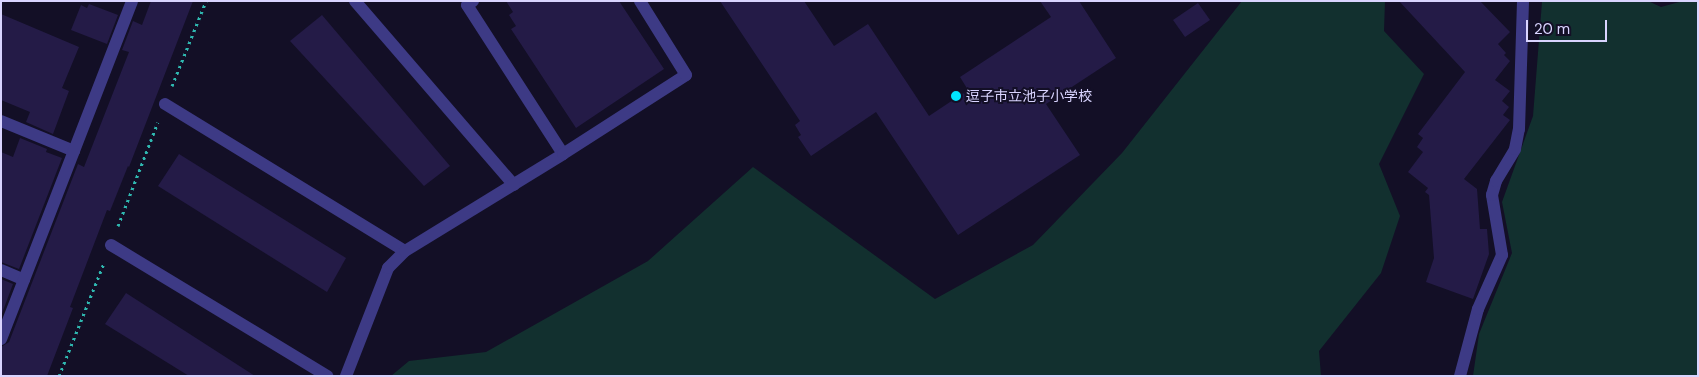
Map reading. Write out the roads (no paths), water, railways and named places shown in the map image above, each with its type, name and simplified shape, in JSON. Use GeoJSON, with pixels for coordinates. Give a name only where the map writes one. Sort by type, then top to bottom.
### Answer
{"type":"FeatureCollection","features":[{"type":"Feature","properties":{"kind":"street"},"geometry":{"type":"LineString","coordinates":[[1,339],[132,1]]}},
{"type":"Feature","properties":{"kind":"street"},"geometry":{"type":"LineString","coordinates":[[355,1],[514,185]]}},
{"type":"Feature","properties":{"kind":"street"},"geometry":{"type":"LineString","coordinates":[[473,1],[468,5],[563,154]]}},
{"type":"Feature","properties":{"kind":"street"},"geometry":{"type":"LineString","coordinates":[[346,376],[388,268],[405,251],[514,185],[686,75],[640,1]]}},
{"type":"Feature","properties":{"kind":"street"},"geometry":{"type":"LineString","coordinates":[[1460,376],[1478,309],[1502,255],[1492,195],[1496,182],[1515,149],[1519,129],[1523,1]]}},
{"type":"Feature","properties":{"kind":"street"},"geometry":{"type":"LineString","coordinates":[[165,104],[405,251]]}},
{"type":"Feature","properties":{"kind":"street"},"geometry":{"type":"LineString","coordinates":[[1,121],[74,151]]}},
{"type":"Feature","properties":{"kind":"street"},"geometry":{"type":"LineString","coordinates":[[111,245],[327,376]]}},
{"type":"Feature","properties":{"kind":"street"},"geometry":{"type":"LineString","coordinates":[[1,270],[24,280]]}},
{"type":"Feature","properties":{"kind":"place","name":"逗子市立池子小学校"},"geometry":{"type":"Point","coordinates":[956,96]}}]}
